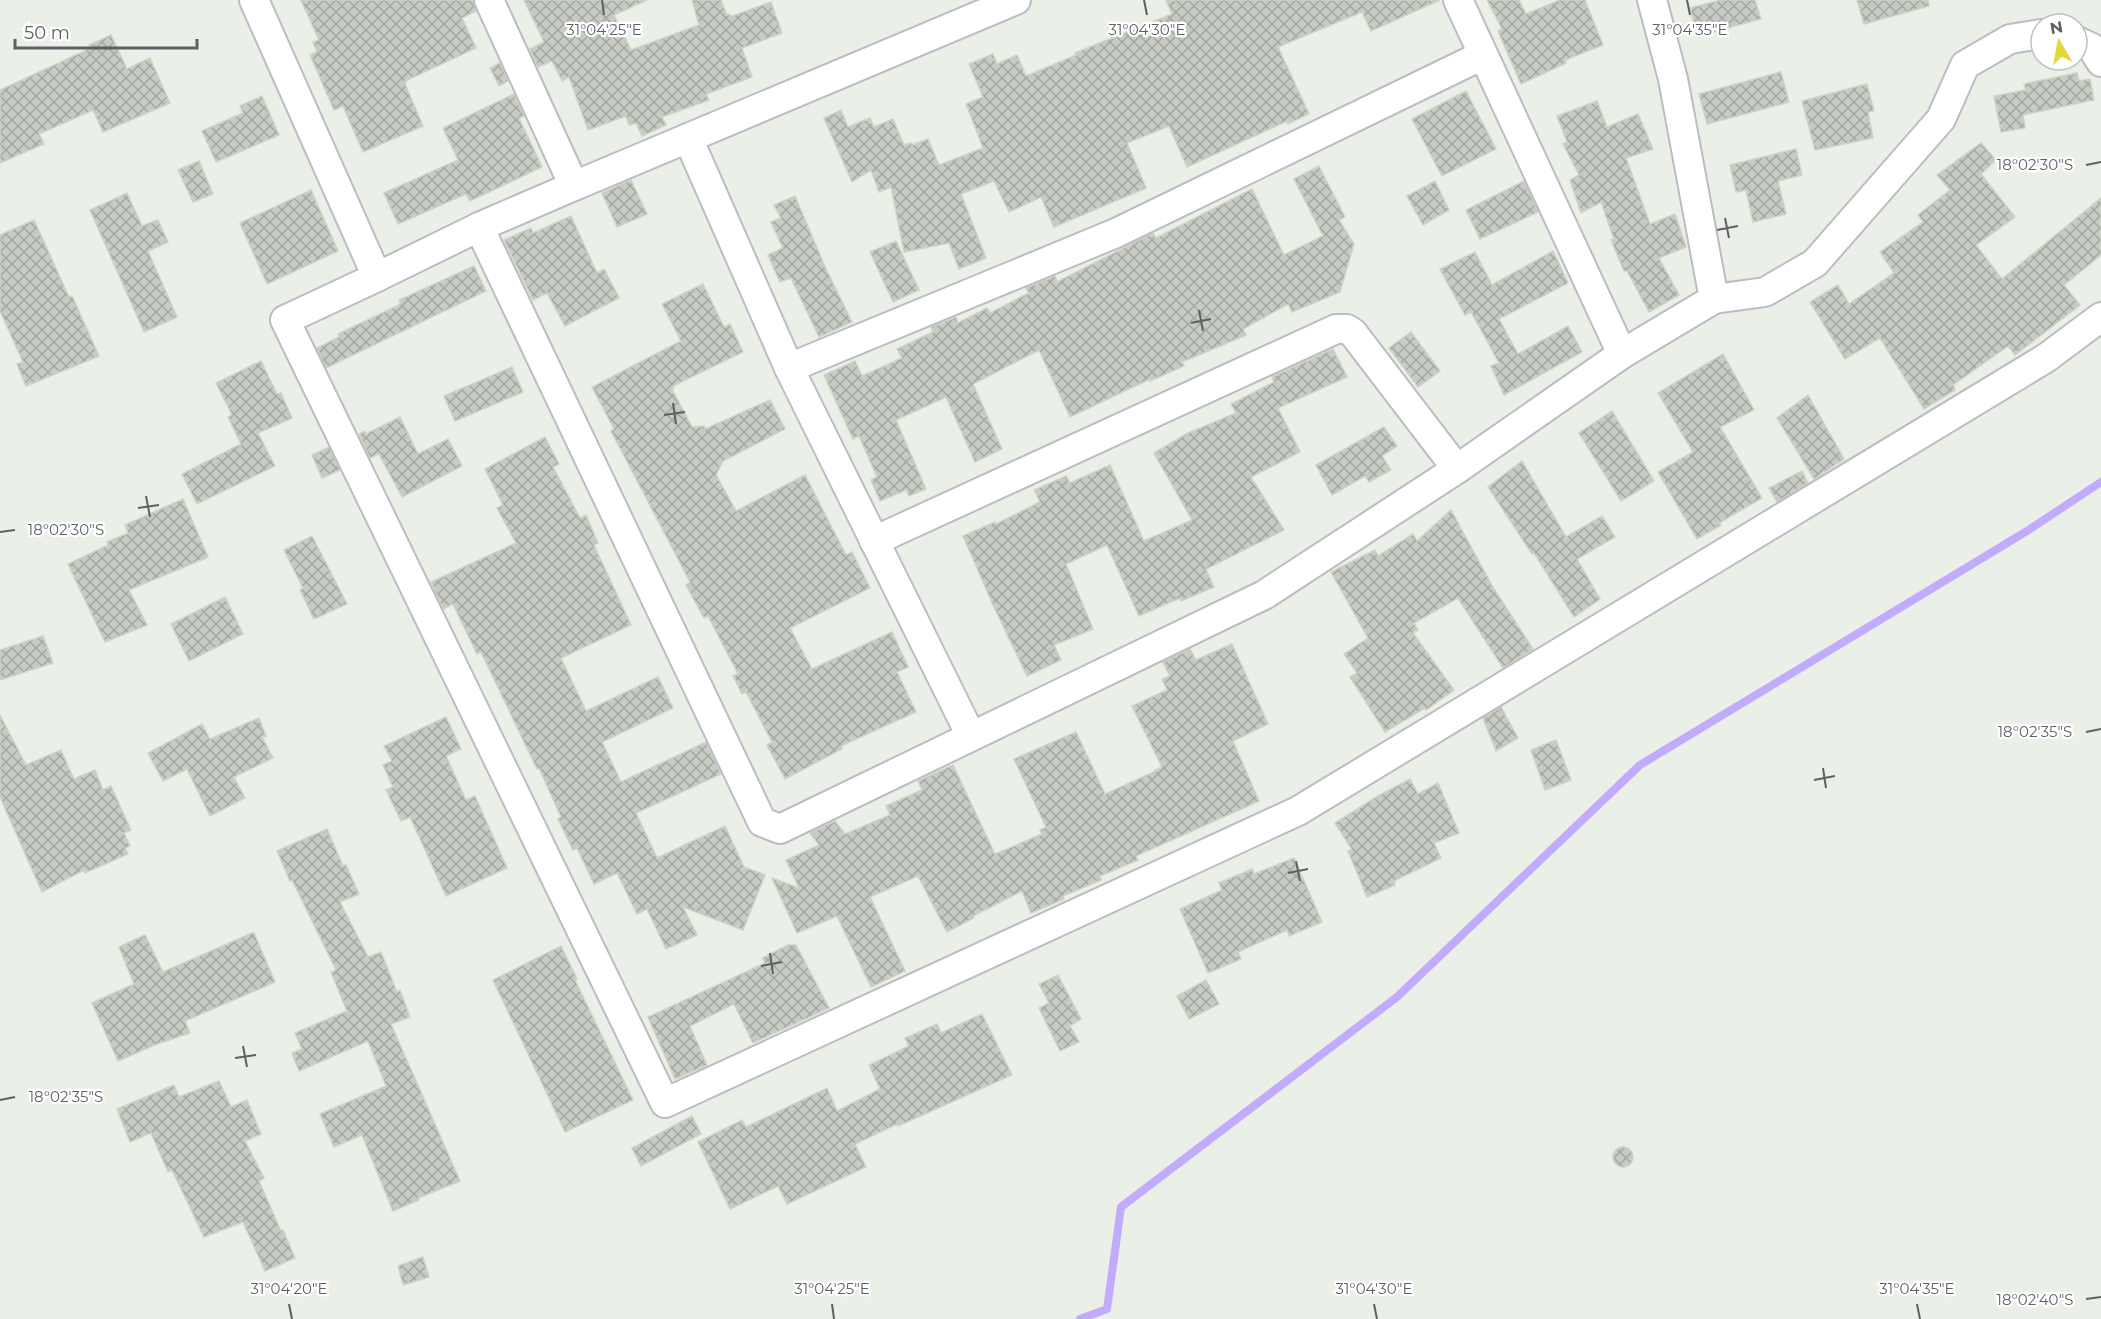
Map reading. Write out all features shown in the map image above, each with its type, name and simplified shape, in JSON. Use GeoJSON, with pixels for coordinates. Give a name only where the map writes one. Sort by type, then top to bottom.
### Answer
{"type":"FeatureCollection","features":[{"type":"Feature","properties":{"kind":"street"},"geometry":{"type":"LineString","coordinates":[[254,0],[377,277]]}},
{"type":"Feature","properties":{"kind":"street"},"geometry":{"type":"LineString","coordinates":[[489,0],[574,186]]}},
{"type":"Feature","properties":{"kind":"street"},"geometry":{"type":"LineString","coordinates":[[1016,0],[479,227],[285,320],[665,1103],[1298,811],[2046,358],[2101,317]]}},
{"type":"Feature","properties":{"kind":"street"},"geometry":{"type":"LineString","coordinates":[[1458,0],[1622,354]]}},
{"type":"Feature","properties":{"kind":"street"},"geometry":{"type":"LineString","coordinates":[[1652,0],[1673,79],[1714,299]]}},
{"type":"Feature","properties":{"kind":"street"},"geometry":{"type":"LineString","coordinates":[[479,227],[762,822],[780,829],[1264,595],[1457,469],[1622,354],[1714,299],[1765,292],[1815,263],[1941,119],[1965,65],[2010,39],[2029,36]]}},
{"type":"Feature","properties":{"kind":"street"},"geometry":{"type":"LineString","coordinates":[[2089,47],[2101,62]]}},
{"type":"Feature","properties":{"kind":"street"},"geometry":{"type":"LineString","coordinates":[[789,368],[1116,233],[1484,55]]}},
{"type":"Feature","properties":{"kind":"street"},"geometry":{"type":"LineString","coordinates":[[688,138],[789,368],[971,736]]}},
{"type":"Feature","properties":{"kind":"street"},"geometry":{"type":"LineString","coordinates":[[874,541],[1336,329],[1347,329],[1353,333],[1457,469]]}},
{"type":"Feature","properties":{"kind":"building"},"geometry":{"type":"Polygon","coordinates":[[[301,0],[473,0],[476,11],[462,18],[476,48],[405,81],[423,126],[363,152],[343,106],[334,110],[310,55],[317,52],[313,42],[319,40],[301,0]]]}},
{"type":"Feature","properties":{"kind":"building"},"geometry":{"type":"Polygon","coordinates":[[[524,0],[647,0],[614,15],[631,50],[699,25],[692,0],[721,0],[730,17],[771,2],[782,33],[742,48],[752,77],[706,94],[709,100],[662,117],[666,125],[642,136],[636,123],[629,125],[626,116],[588,130],[569,77],[562,81],[552,61],[538,67],[530,49],[544,42],[524,0]]]}},
{"type":"Feature","properties":{"kind":"building"},"geometry":{"type":"Polygon","coordinates":[[[1166,0],[1440,0],[1371,31],[1362,12],[1278,47],[1309,114],[1288,124],[1287,121],[1187,167],[1169,126],[1127,143],[1146,188],[1054,227],[1041,197],[1009,212],[994,181],[961,194],[986,258],[959,269],[949,243],[904,252],[891,187],[879,192],[871,170],[852,182],[824,118],[841,110],[848,127],[870,118],[874,127],[893,119],[904,145],[911,143],[912,145],[928,139],[939,165],[983,148],[966,104],[983,97],[969,64],[993,54],[997,64],[1017,55],[1026,76],[1076,55],[1075,53],[1172,14],[1166,0]]]}},
{"type":"Feature","properties":{"kind":"building"},"geometry":{"type":"Polygon","coordinates":[[[1487,0],[1519,0],[1526,14],[1560,0],[1585,0],[1603,45],[1565,60],[1566,63],[1521,84],[1498,31],[1502,29],[1487,0]]]}},
{"type":"Feature","properties":{"kind":"building"},"geometry":{"type":"Polygon","coordinates":[[[1721,0],[1755,0],[1761,19],[1697,36],[1690,8],[1721,0]]]}},
{"type":"Feature","properties":{"kind":"building"},"geometry":{"type":"Polygon","coordinates":[[[1857,0],[1928,0],[1929,6],[1864,24],[1857,0]]]}},
{"type":"Feature","properties":{"kind":"building"},"geometry":{"type":"Polygon","coordinates":[[[111,35],[127,69],[150,58],[170,103],[103,132],[93,110],[39,134],[44,144],[0,163],[0,90],[91,48],[89,45],[111,35]]]}},
{"type":"Feature","properties":{"kind":"building"},"geometry":{"type":"Polygon","coordinates":[[[500,63],[508,81],[499,86],[490,68],[500,63]]]}},
{"type":"Feature","properties":{"kind":"building"},"geometry":{"type":"Polygon","coordinates":[[[1781,72],[1789,102],[1707,124],[1699,94],[1781,72]]]}},
{"type":"Feature","properties":{"kind":"building"},"geometry":{"type":"Polygon","coordinates":[[[2077,73],[2079,81],[2090,79],[2094,100],[2023,115],[2025,128],[2001,132],[1994,96],[2026,90],[2024,84],[2077,73]]]}},
{"type":"Feature","properties":{"kind":"building"},"geometry":{"type":"Polygon","coordinates":[[[1867,84],[1874,111],[1868,112],[1873,138],[1815,150],[1802,101],[1867,84]]]}},
{"type":"Feature","properties":{"kind":"building"},"geometry":{"type":"Polygon","coordinates":[[[1466,91],[1496,149],[1442,176],[1412,119],[1466,91]]]}},
{"type":"Feature","properties":{"kind":"building"},"geometry":{"type":"Polygon","coordinates":[[[514,94],[524,116],[519,118],[542,167],[470,201],[466,194],[398,224],[384,193],[458,160],[443,128],[514,94]]]}},
{"type":"Feature","properties":{"kind":"building"},"geometry":{"type":"Polygon","coordinates":[[[262,96],[279,135],[216,162],[202,131],[243,113],[240,106],[262,96]]]}},
{"type":"Feature","properties":{"kind":"building"},"geometry":{"type":"Polygon","coordinates":[[[1597,101],[1607,127],[1638,114],[1653,149],[1626,158],[1650,224],[1675,214],[1686,247],[1659,258],[1679,295],[1649,312],[1627,271],[1624,271],[1611,240],[1614,239],[1601,202],[1581,213],[1570,180],[1579,175],[1563,144],[1567,142],[1557,116],[1597,101]]]}},
{"type":"Feature","properties":{"kind":"building"},"geometry":{"type":"Polygon","coordinates":[[[1981,143],[1996,160],[1981,174],[2015,217],[1976,245],[2002,279],[2101,198],[2101,255],[2064,285],[2080,305],[2015,355],[2008,346],[1953,385],[1955,390],[1924,409],[1880,338],[1845,359],[1810,302],[1838,285],[1849,304],[1894,273],[1880,252],[1923,222],[1918,215],[1950,190],[1937,175],[1981,143]]]}},
{"type":"Feature","properties":{"kind":"building"},"geometry":{"type":"Polygon","coordinates":[[[1796,149],[1802,175],[1778,181],[1786,214],[1753,222],[1746,190],[1736,192],[1730,165],[1796,149]]]}},
{"type":"Feature","properties":{"kind":"building"},"geometry":{"type":"Polygon","coordinates":[[[199,161],[213,194],[193,202],[178,170],[199,161]]]}},
{"type":"Feature","properties":{"kind":"building"},"geometry":{"type":"Polygon","coordinates":[[[1319,166],[1345,217],[1339,220],[1354,244],[1340,292],[1292,312],[1288,304],[1243,329],[1246,335],[1182,362],[1184,366],[1150,381],[1150,379],[1070,417],[1039,350],[973,384],[1002,449],[975,462],[946,397],[896,420],[926,489],[909,496],[906,490],[880,501],[871,480],[877,477],[859,436],[853,439],[824,375],[855,361],[862,376],[902,358],[897,349],[933,332],[931,327],[956,317],[958,323],[987,308],[990,313],[1029,293],[1026,288],[1055,276],[1057,282],[1153,233],[1156,238],[1252,189],[1284,255],[1323,236],[1294,179],[1319,166]]]}},
{"type":"Feature","properties":{"kind":"building"},"geometry":{"type":"Polygon","coordinates":[[[631,180],[647,214],[617,227],[602,193],[631,180]]]}},
{"type":"Feature","properties":{"kind":"building"},"geometry":{"type":"Polygon","coordinates":[[[1435,181],[1449,210],[1423,225],[1407,196],[1435,181]]]}},
{"type":"Feature","properties":{"kind":"building"},"geometry":{"type":"Polygon","coordinates":[[[1524,181],[1538,212],[1480,239],[1466,210],[1524,181]]]}},
{"type":"Feature","properties":{"kind":"building"},"geometry":{"type":"Polygon","coordinates":[[[311,190],[338,251],[267,284],[240,223],[311,190]]]}},
{"type":"Feature","properties":{"kind":"building"},"geometry":{"type":"Polygon","coordinates":[[[127,193],[142,226],[158,220],[168,242],[148,251],[177,317],[144,332],[90,210],[127,193]]]}},
{"type":"Feature","properties":{"kind":"building"},"geometry":{"type":"Polygon","coordinates":[[[795,196],[826,269],[852,322],[819,337],[791,278],[780,282],[768,255],[783,248],[771,222],[781,218],[774,205],[795,196]]]}},
{"type":"Feature","properties":{"kind":"building"},"geometry":{"type":"Polygon","coordinates":[[[571,216],[597,273],[604,269],[619,298],[565,326],[547,293],[533,300],[504,240],[531,228],[533,233],[571,216]]]}},
{"type":"Feature","properties":{"kind":"building"},"geometry":{"type":"Polygon","coordinates":[[[34,220],[99,356],[26,386],[17,364],[23,362],[0,311],[0,235],[34,220]]]}},
{"type":"Feature","properties":{"kind":"building"},"geometry":{"type":"Polygon","coordinates":[[[896,241],[919,290],[893,302],[870,252],[896,241]]]}},
{"type":"Feature","properties":{"kind":"building"},"geometry":{"type":"Polygon","coordinates":[[[1553,251],[1568,283],[1499,319],[1518,354],[1568,326],[1582,352],[1504,395],[1491,366],[1499,363],[1471,312],[1465,315],[1440,269],[1475,252],[1492,285],[1553,251]]]}},
{"type":"Feature","properties":{"kind":"building"},"geometry":{"type":"Polygon","coordinates":[[[474,266],[486,291],[326,368],[317,348],[339,337],[338,334],[401,304],[399,300],[474,266]]]}},
{"type":"Feature","properties":{"kind":"building"},"geometry":{"type":"Polygon","coordinates":[[[703,284],[724,327],[730,324],[743,352],[673,386],[672,389],[692,427],[704,426],[705,429],[770,400],[785,429],[723,461],[716,475],[736,511],[805,475],[846,555],[852,552],[870,588],[790,628],[812,669],[892,632],[908,667],[897,672],[916,712],[841,746],[842,749],[785,779],[767,745],[772,742],[746,692],[742,694],[733,676],[738,674],[708,616],[704,618],[686,585],[690,582],[611,431],[614,429],[592,387],[681,341],[662,304],[703,284]]]}},
{"type":"Feature","properties":{"kind":"building"},"geometry":{"type":"Polygon","coordinates":[[[1411,332],[1440,371],[1418,387],[1389,348],[1411,332]]]}},
{"type":"Feature","properties":{"kind":"building"},"geometry":{"type":"Polygon","coordinates":[[[1333,349],[1347,377],[1278,408],[1300,452],[1251,477],[1284,530],[1206,569],[1214,587],[1181,601],[1180,598],[1139,616],[1107,545],[1066,564],[1093,629],[1054,645],[1061,660],[1027,676],[963,536],[995,522],[996,524],[1040,502],[1034,490],[1066,476],[1070,483],[1110,465],[1144,541],[1192,520],[1154,453],[1186,434],[1236,413],[1231,404],[1274,382],[1272,377],[1333,349]]]}},
{"type":"Feature","properties":{"kind":"building"},"geometry":{"type":"Polygon","coordinates":[[[1723,354],[1754,410],[1720,427],[1762,498],[1697,539],[1658,472],[1693,452],[1658,393],[1723,354]]]}},
{"type":"Feature","properties":{"kind":"building"},"geometry":{"type":"Polygon","coordinates":[[[261,361],[277,394],[281,393],[292,418],[258,433],[275,466],[197,504],[182,474],[241,444],[228,417],[232,415],[216,383],[261,361]]]}},
{"type":"Feature","properties":{"kind":"building"},"geometry":{"type":"Polygon","coordinates":[[[512,367],[523,392],[455,421],[444,396],[512,367]]]}},
{"type":"Feature","properties":{"kind":"building"},"geometry":{"type":"Polygon","coordinates":[[[1808,395],[1844,459],[1814,479],[1777,418],[1808,395]]]}},
{"type":"Feature","properties":{"kind":"building"},"geometry":{"type":"Polygon","coordinates":[[[1612,411],[1654,481],[1621,501],[1579,433],[1612,411]]]}},
{"type":"Feature","properties":{"kind":"building"},"geometry":{"type":"Polygon","coordinates":[[[400,417],[418,454],[448,439],[462,466],[402,497],[379,454],[370,458],[359,434],[365,431],[366,434],[400,417]]]}},
{"type":"Feature","properties":{"kind":"building"},"geometry":{"type":"Polygon","coordinates":[[[1384,427],[1397,446],[1382,456],[1391,470],[1369,482],[1365,476],[1332,495],[1316,465],[1384,427]]]}},
{"type":"Feature","properties":{"kind":"building"},"geometry":{"type":"Polygon","coordinates":[[[545,437],[559,464],[553,467],[580,518],[586,515],[598,543],[594,545],[631,625],[561,658],[586,711],[658,677],[673,708],[602,742],[621,782],[706,742],[721,774],[636,813],[657,858],[725,826],[744,867],[765,875],[743,930],[683,907],[697,935],[666,949],[647,909],[637,914],[617,873],[594,884],[577,848],[573,850],[558,819],[561,817],[539,768],[537,769],[481,652],[477,654],[453,604],[443,609],[431,582],[516,543],[497,508],[503,505],[485,469],[545,437]]]}},
{"type":"Feature","properties":{"kind":"building"},"geometry":{"type":"Polygon","coordinates":[[[329,447],[340,470],[322,478],[312,455],[329,447]]]}},
{"type":"Feature","properties":{"kind":"building"},"geometry":{"type":"Polygon","coordinates":[[[1522,461],[1566,537],[1602,516],[1615,537],[1577,559],[1600,599],[1574,617],[1534,553],[1532,554],[1488,487],[1522,461]]]}},
{"type":"Feature","properties":{"kind":"building"},"geometry":{"type":"Polygon","coordinates":[[[1802,471],[1808,483],[1777,502],[1769,488],[1802,471]]]}},
{"type":"Feature","properties":{"kind":"building"},"geometry":{"type":"Polygon","coordinates":[[[183,499],[208,557],[129,590],[147,625],[105,642],[68,564],[128,533],[125,525],[183,499]]]}},
{"type":"Feature","properties":{"kind":"building"},"geometry":{"type":"Polygon","coordinates":[[[1451,510],[1494,589],[1533,649],[1503,668],[1458,598],[1414,623],[1418,630],[1413,633],[1454,690],[1426,710],[1425,708],[1385,732],[1350,677],[1357,673],[1344,654],[1368,638],[1331,572],[1375,550],[1378,556],[1413,534],[1417,541],[1451,510]]]}},
{"type":"Feature","properties":{"kind":"building"},"geometry":{"type":"Polygon","coordinates":[[[312,536],[347,604],[314,619],[300,590],[303,588],[284,550],[312,536]]]}},
{"type":"Feature","properties":{"kind":"building"},"geometry":{"type":"Polygon","coordinates":[[[225,597],[243,634],[189,661],[171,624],[225,597]]]}},
{"type":"Feature","properties":{"kind":"building"},"geometry":{"type":"Polygon","coordinates":[[[43,636],[53,663],[0,680],[0,650],[43,636]]]}},
{"type":"Feature","properties":{"kind":"building"},"geometry":{"type":"Polygon","coordinates":[[[1232,644],[1268,724],[1233,741],[1259,801],[1136,856],[1138,860],[1100,876],[1101,880],[1031,913],[1022,891],[947,932],[918,876],[870,897],[905,971],[871,987],[837,916],[797,933],[772,878],[799,888],[786,860],[819,845],[810,833],[835,821],[845,834],[890,815],[886,806],[922,790],[918,781],[953,765],[995,854],[1042,834],[1040,830],[1046,827],[1014,759],[1076,732],[1105,794],[1156,771],[1162,767],[1132,706],[1167,690],[1162,679],[1170,676],[1163,662],[1190,649],[1196,660],[1232,644]]]}},
{"type":"Feature","properties":{"kind":"building"},"geometry":{"type":"Polygon","coordinates":[[[1501,707],[1518,738],[1496,751],[1483,718],[1501,707]]]}},
{"type":"Feature","properties":{"kind":"building"},"geometry":{"type":"Polygon","coordinates":[[[0,715],[26,765],[61,750],[74,779],[95,770],[103,790],[111,786],[131,830],[124,833],[130,846],[125,848],[128,854],[85,873],[84,870],[42,892],[0,797],[0,715]]]}},
{"type":"Feature","properties":{"kind":"building"},"geometry":{"type":"Polygon","coordinates":[[[446,717],[461,749],[446,756],[466,800],[475,796],[507,868],[446,896],[410,817],[401,821],[386,790],[393,787],[383,765],[392,761],[384,746],[446,717]]]}},
{"type":"Feature","properties":{"kind":"building"},"geometry":{"type":"Polygon","coordinates":[[[259,718],[266,736],[262,737],[273,758],[234,777],[245,798],[210,816],[187,769],[163,781],[148,753],[202,724],[210,739],[259,718]]]}},
{"type":"Feature","properties":{"kind":"building"},"geometry":{"type":"Polygon","coordinates":[[[1556,740],[1571,780],[1545,790],[1531,750],[1556,740]]]}},
{"type":"Feature","properties":{"kind":"building"},"geometry":{"type":"Polygon","coordinates":[[[1410,779],[1418,794],[1438,783],[1459,833],[1434,843],[1441,858],[1394,881],[1395,885],[1367,897],[1348,851],[1352,850],[1335,823],[1410,779]]]}},
{"type":"Feature","properties":{"kind":"building"},"geometry":{"type":"Polygon","coordinates":[[[327,829],[343,866],[346,865],[359,894],[340,902],[368,957],[381,952],[397,992],[400,990],[410,1017],[391,1024],[460,1181],[393,1211],[362,1135],[334,1147],[320,1114],[386,1086],[368,1041],[299,1071],[292,1053],[302,1049],[295,1033],[347,1011],[331,972],[336,970],[277,851],[327,829]]]}},
{"type":"Feature","properties":{"kind":"building"},"geometry":{"type":"Polygon","coordinates":[[[1294,858],[1322,922],[1289,936],[1287,930],[1238,952],[1241,959],[1208,973],[1180,909],[1222,890],[1219,883],[1252,869],[1254,874],[1294,858]]]}},
{"type":"Feature","properties":{"kind":"building"},"geometry":{"type":"Polygon","coordinates":[[[254,933],[275,982],[185,1021],[190,1033],[118,1061],[92,1003],[134,984],[119,947],[145,935],[163,972],[254,933]]]}},
{"type":"Feature","properties":{"kind":"building"},"geometry":{"type":"Polygon","coordinates":[[[788,945],[796,945],[829,1008],[753,1043],[734,1004],[690,1026],[707,1065],[675,1079],[648,1017],[765,963],[762,958],[788,945]]]}},
{"type":"Feature","properties":{"kind":"building"},"geometry":{"type":"Polygon","coordinates":[[[561,946],[633,1100],[565,1132],[493,980],[561,946]]]}},
{"type":"Feature","properties":{"kind":"building"},"geometry":{"type":"Polygon","coordinates":[[[1058,975],[1081,1019],[1070,1026],[1079,1042],[1060,1051],[1039,1008],[1049,1003],[1039,984],[1058,975]]]}},
{"type":"Feature","properties":{"kind":"building"},"geometry":{"type":"Polygon","coordinates":[[[1206,980],[1219,1004],[1189,1019],[1177,996],[1206,980]]]}},
{"type":"Feature","properties":{"kind":"building"},"geometry":{"type":"Polygon","coordinates":[[[982,1014],[1012,1075],[855,1144],[866,1167],[787,1204],[778,1186],[730,1209],[698,1142],[742,1120],[746,1127],[827,1088],[837,1111],[880,1089],[869,1065],[909,1046],[905,1038],[937,1024],[941,1033],[982,1014]]]}},
{"type":"Feature","properties":{"kind":"building"},"geometry":{"type":"Polygon","coordinates":[[[219,1081],[231,1107],[247,1100],[261,1134],[245,1141],[264,1178],[259,1181],[295,1258],[265,1271],[243,1222],[204,1237],[172,1170],[168,1172],[151,1133],[130,1142],[117,1109],[174,1085],[179,1097],[219,1081]]]}},
{"type":"Feature","properties":{"kind":"building"},"geometry":{"type":"Polygon","coordinates":[[[692,1116],[701,1134],[641,1166],[632,1148],[692,1116]]]}},
{"type":"Feature","properties":{"kind":"building"},"geometry":{"type":"Polygon","coordinates":[[[1623,1147],[1630,1150],[1633,1157],[1630,1164],[1623,1167],[1616,1164],[1613,1157],[1616,1150],[1623,1147]]]}},
{"type":"Feature","properties":{"kind":"building"},"geometry":{"type":"Polygon","coordinates":[[[423,1257],[429,1277],[403,1285],[398,1266],[423,1257]]]}},
{"type":"Feature","properties":{"kind":"waterway"},"geometry":{"type":"LineString","coordinates":[[1080,1319],[1107,1309],[1121,1207],[1397,997],[1640,765],[2027,531],[2101,482]]}}]}
